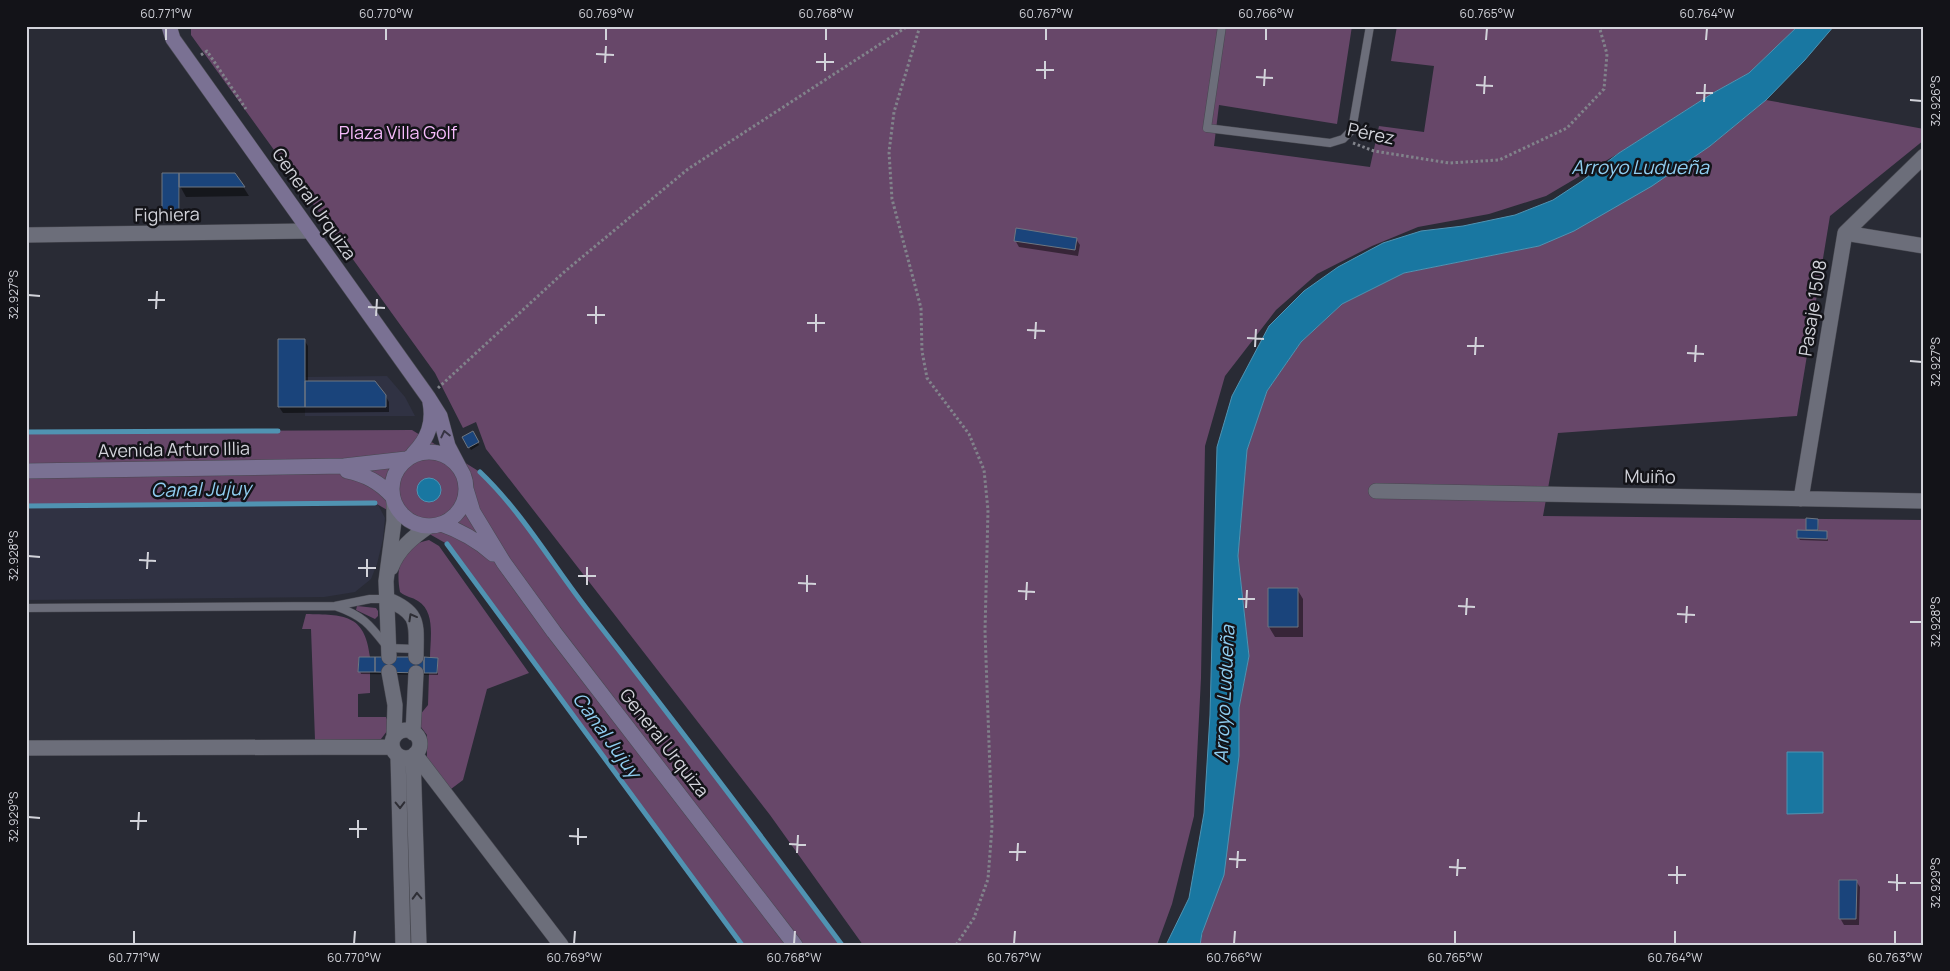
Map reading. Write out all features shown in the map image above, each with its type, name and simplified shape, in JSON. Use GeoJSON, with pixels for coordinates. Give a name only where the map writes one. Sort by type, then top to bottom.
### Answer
{"type":"FeatureCollection","features":[{"type":"Feature","properties":{"kind":"main road","name":"General Urquiza"},"geometry":{"type":"LineString","coordinates":[[169,26],[173,39],[244,136],[429,399],[440,416],[448,446],[459,467]]}},
{"type":"Feature","properties":{"kind":"main road"},"geometry":{"type":"LineString","coordinates":[[410,457],[426,452],[439,453],[449,458],[459,467],[464,476],[466,489],[459,511],[451,519],[435,525],[418,525],[408,520],[400,512],[393,500],[391,488],[394,475],[410,457],[421,446],[429,430],[432,413],[429,399]]}},
{"type":"Feature","properties":{"kind":"main road","name":"Avenida Arturo Illia"},"geometry":{"type":"LineString","coordinates":[[26,471],[323,467],[364,465],[410,457]]}},
{"type":"Feature","properties":{"kind":"main road","name":"Avenida Arturo Illia"},"geometry":{"type":"LineString","coordinates":[[323,467],[365,476],[379,483],[393,500]]}},
{"type":"Feature","properties":{"kind":"main road","name":"General Urquiza"},"geometry":{"type":"LineString","coordinates":[[466,489],[473,512],[504,563],[554,632],[795,945]]}},
{"type":"Feature","properties":{"kind":"main road","name":"General Urquiza"},"geometry":{"type":"LineString","coordinates":[[435,525],[474,538],[504,563]]}},
{"type":"Feature","properties":{"kind":"street"},"geometry":{"type":"LineString","coordinates":[[1845,233],[1924,156]]}},
{"type":"Feature","properties":{"kind":"street","name":"Fighiera"},"geometry":{"type":"LineString","coordinates":[[26,235],[309,231]]}},
{"type":"Feature","properties":{"kind":"street"},"geometry":{"type":"LineString","coordinates":[[1845,233],[1924,246]]}},
{"type":"Feature","properties":{"kind":"street","name":"Pasaje 1508"},"geometry":{"type":"LineString","coordinates":[[1801,499],[1845,233]]}},
{"type":"Feature","properties":{"kind":"street","name":"Muiño"},"geometry":{"type":"LineString","coordinates":[[1376,491],[1924,501]]}},
{"type":"Feature","properties":{"kind":"street"},"geometry":{"type":"LineString","coordinates":[[388,653],[386,581],[394,521],[393,500]]}},
{"type":"Feature","properties":{"kind":"street"},"geometry":{"type":"LineString","coordinates":[[386,581],[392,564],[402,549],[414,536],[435,525]]}},
{"type":"Feature","properties":{"kind":"street"},"geometry":{"type":"LineString","coordinates":[[386,599],[401,605],[413,617],[416,626],[416,653]]}},
{"type":"Feature","properties":{"kind":"street"},"geometry":{"type":"LineString","coordinates":[[389,672],[396,724],[403,750],[403,945]]}},
{"type":"Feature","properties":{"kind":"street"},"geometry":{"type":"LineString","coordinates":[[26,748],[403,750],[419,743],[413,733],[416,673]]}},
{"type":"Feature","properties":{"kind":"street"},"geometry":{"type":"LineString","coordinates":[[393,692],[415,693]]}},
{"type":"Feature","properties":{"kind":"street"},"geometry":{"type":"LineString","coordinates":[[413,733],[401,731],[419,945]]}},
{"type":"Feature","properties":{"kind":"street"},"geometry":{"type":"LineString","coordinates":[[403,750],[560,945]]}},
{"type":"Feature","properties":{"kind":"lane","name":"Pérez"},"geometry":{"type":"LineString","coordinates":[[1222,26],[1207,128],[1330,143],[1343,139]]}},
{"type":"Feature","properties":{"kind":"lane"},"geometry":{"type":"LineString","coordinates":[[1343,139],[1352,130],[1370,26]]}},
{"type":"Feature","properties":{"kind":"lane"},"geometry":{"type":"LineString","coordinates":[[26,608],[335,606],[370,599],[386,599]]}},
{"type":"Feature","properties":{"kind":"lane"},"geometry":{"type":"LineString","coordinates":[[335,606],[353,612],[365,620],[388,653],[416,653]]}},
{"type":"Feature","properties":{"kind":"path"},"geometry":{"type":"LineString","coordinates":[[429,399],[563,273],[688,169],[908,26]]}},
{"type":"Feature","properties":{"kind":"path"},"geometry":{"type":"LineString","coordinates":[[920,26],[894,112],[889,152],[892,199],[921,308],[922,351],[926,378],[969,434],[984,470],[988,510],[986,631],[991,835],[988,879],[974,918],[956,945]]}},
{"type":"Feature","properties":{"kind":"path","name":"Pérez"},"geometry":{"type":"LineString","coordinates":[[1343,139],[1374,151],[1449,163],[1499,160],[1567,128],[1604,89],[1607,54],[1599,26]]}},
{"type":"Feature","properties":{"kind":"path"},"geometry":{"type":"LineString","coordinates":[[190,62],[207,51],[246,109]]}},
{"type":"Feature","properties":{"kind":"shaded area"},"geometry":{"type":"Polygon","coordinates":[[[387,376],[405,397],[415,416],[305,416],[305,377],[387,376]]]}},
{"type":"Feature","properties":{"kind":"shaded area"},"geometry":{"type":"Polygon","coordinates":[[[373,495],[385,518],[383,539],[371,579],[355,592],[324,597],[26,600],[26,500],[373,495]]]}},
{"type":"Feature","properties":{"kind":"green space","name":"Plaza Villa Golf"},"geometry":{"type":"Polygon","coordinates":[[[191,26],[1352,26],[1337,124],[1219,105],[1214,146],[1370,167],[1379,126],[1424,132],[1434,66],[1391,61],[1397,26],[1798,26],[1749,73],[1713,93],[1619,153],[1546,196],[1489,214],[1418,227],[1372,246],[1317,274],[1276,310],[1225,376],[1205,446],[1201,678],[1194,816],[1172,904],[1157,945],[863,945],[770,815],[486,449],[476,422],[463,428],[435,373],[191,35],[191,26]]]}},
{"type":"Feature","properties":{"kind":"green space"},"geometry":{"type":"Polygon","coordinates":[[[1766,100],[1924,129],[1924,140],[1830,216],[1797,416],[1558,433],[1543,516],[1924,520],[1924,945],[1200,945],[1239,756],[1239,708],[1249,656],[1238,556],[1247,450],[1267,391],[1301,342],[1342,304],[1404,273],[1539,246],[1710,146],[1766,100]]]}},
{"type":"Feature","properties":{"kind":"green space"},"geometry":{"type":"Polygon","coordinates":[[[412,430],[480,472],[502,493],[587,610],[737,802],[842,945],[742,945],[447,544],[375,503],[26,506],[26,432],[412,430]]]}},
{"type":"Feature","properties":{"kind":"green space"},"geometry":{"type":"Polygon","coordinates":[[[429,540],[439,546],[529,673],[487,689],[463,780],[451,789],[427,759],[427,735],[418,723],[419,716],[428,705],[429,673],[437,673],[438,658],[430,658],[430,619],[424,606],[400,592],[399,583],[402,558],[412,547],[429,540]]]}},
{"type":"Feature","properties":{"kind":"green space"},"geometry":{"type":"Polygon","coordinates":[[[357,606],[376,608],[378,616],[375,619],[356,610],[357,606]]]}},
{"type":"Feature","properties":{"kind":"green space"},"geometry":{"type":"Polygon","coordinates":[[[306,614],[341,616],[357,624],[363,632],[370,657],[359,657],[358,671],[370,672],[370,693],[358,694],[358,717],[386,717],[390,727],[381,739],[315,740],[311,629],[302,629],[306,614]]]}},
{"type":"Feature","properties":{"kind":"water","name":"Arroyo Ludueña"},"geometry":{"type":"Polygon","coordinates":[[[1798,26],[1834,26],[1804,61],[1766,100],[1710,146],[1652,186],[1574,231],[1539,246],[1404,273],[1342,304],[1301,342],[1267,391],[1247,450],[1238,556],[1249,656],[1239,708],[1239,756],[1224,875],[1202,933],[1200,945],[1166,945],[1189,898],[1204,813],[1210,715],[1217,447],[1232,396],[1269,326],[1304,291],[1338,267],[1383,243],[1421,231],[1463,226],[1515,215],[1553,200],[1619,153],[1713,93],[1749,73],[1798,26]]]}},
{"type":"Feature","properties":{"kind":"water"},"geometry":{"type":"Polygon","coordinates":[[[429,478],[437,482],[441,490],[437,498],[429,502],[421,498],[417,490],[421,482],[429,478]]]}},
{"type":"Feature","properties":{"kind":"water"},"geometry":{"type":"Polygon","coordinates":[[[1787,752],[1823,752],[1823,813],[1787,814],[1787,752]]]}},
{"type":"Feature","properties":{"kind":"building"},"geometry":{"type":"Polygon","coordinates":[[[162,173],[179,173],[179,212],[162,212],[162,173]]]}},
{"type":"Feature","properties":{"kind":"building"},"geometry":{"type":"Polygon","coordinates":[[[179,173],[235,173],[245,187],[179,187],[179,173]]]}},
{"type":"Feature","properties":{"kind":"building"},"geometry":{"type":"Polygon","coordinates":[[[1016,228],[1077,238],[1075,250],[1014,241],[1016,228]]]}},
{"type":"Feature","properties":{"kind":"building"},"geometry":{"type":"Polygon","coordinates":[[[278,339],[305,339],[305,407],[278,407],[278,339]]]}},
{"type":"Feature","properties":{"kind":"building"},"geometry":{"type":"Polygon","coordinates":[[[305,381],[375,381],[386,395],[386,407],[305,407],[305,381]]]}},
{"type":"Feature","properties":{"kind":"building"},"geometry":{"type":"Polygon","coordinates":[[[473,431],[479,442],[468,448],[462,437],[473,431]]]}},
{"type":"Feature","properties":{"kind":"building"},"geometry":{"type":"Polygon","coordinates":[[[1806,518],[1818,519],[1818,530],[1806,530],[1806,518]]]}},
{"type":"Feature","properties":{"kind":"building"},"geometry":{"type":"Polygon","coordinates":[[[1797,530],[1827,531],[1827,539],[1797,538],[1797,530]]]}},
{"type":"Feature","properties":{"kind":"building"},"geometry":{"type":"Polygon","coordinates":[[[1268,588],[1298,588],[1298,627],[1268,627],[1268,588]]]}},
{"type":"Feature","properties":{"kind":"building"},"geometry":{"type":"Polygon","coordinates":[[[359,657],[375,657],[375,672],[358,672],[359,657]]]}},
{"type":"Feature","properties":{"kind":"building"},"geometry":{"type":"Polygon","coordinates":[[[375,657],[424,657],[424,673],[375,672],[375,657]]]}},
{"type":"Feature","properties":{"kind":"building"},"geometry":{"type":"Polygon","coordinates":[[[424,657],[438,658],[437,673],[424,673],[424,657]]]}},
{"type":"Feature","properties":{"kind":"building"},"geometry":{"type":"Polygon","coordinates":[[[1839,880],[1857,880],[1856,919],[1839,919],[1839,880]]]}},
{"type":"Feature","properties":{"kind":"waterway"},"geometry":{"type":"LineString","coordinates":[[26,432],[278,431]]}},
{"type":"Feature","properties":{"kind":"waterway"},"geometry":{"type":"LineString","coordinates":[[480,472],[524,522],[576,595],[717,778],[842,945]]}},
{"type":"Feature","properties":{"kind":"waterway","name":"Canal Jujuy"},"geometry":{"type":"LineString","coordinates":[[26,506],[375,503]]}},
{"type":"Feature","properties":{"kind":"waterway","name":"Canal Jujuy"},"geometry":{"type":"LineString","coordinates":[[447,544],[742,945]]}}]}
